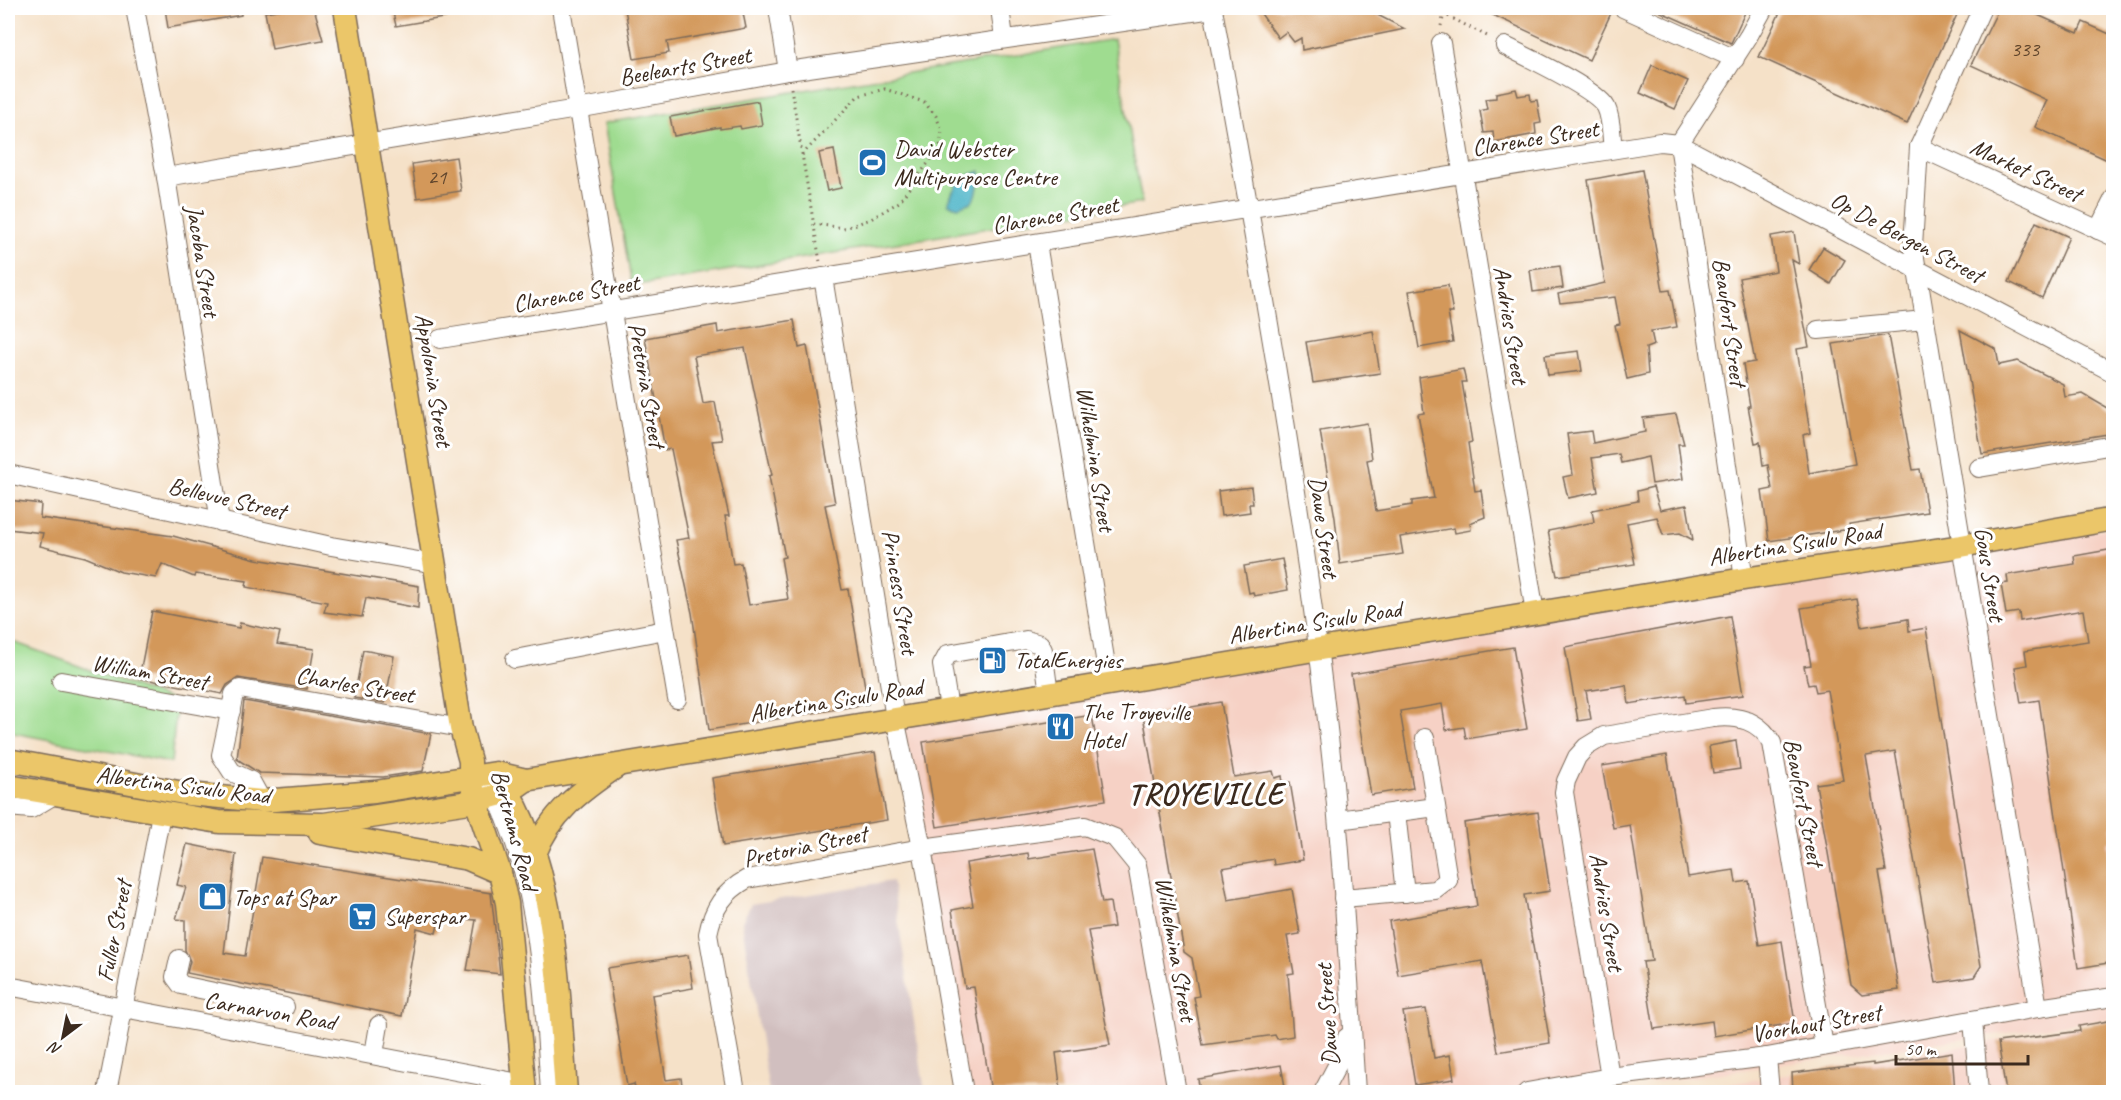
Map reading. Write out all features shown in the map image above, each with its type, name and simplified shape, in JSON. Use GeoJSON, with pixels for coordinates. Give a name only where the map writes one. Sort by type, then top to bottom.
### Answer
{"type":"FeatureCollection","features":[{"type":"Feature","properties":{"kind":"main road","name":"Appolonia Street"},"geometry":{"type":"LineString","coordinates":[[345,8],[461,728],[489,783]]}},
{"type":"Feature","properties":{"kind":"main road","name":"Albertina Sisulu Road"},"geometry":{"type":"LineString","coordinates":[[8,760],[189,794],[262,801],[489,783],[1318,651],[2114,519]]}},
{"type":"Feature","properties":{"kind":"main road"},"geometry":{"type":"LineString","coordinates":[[535,854],[546,828],[564,806],[622,763]]}},
{"type":"Feature","properties":{"kind":"main road","name":"Albertina Sisulu Road"},"geometry":{"type":"LineString","coordinates":[[8,786],[161,814],[256,824],[324,824],[489,783]]}},
{"type":"Feature","properties":{"kind":"main road","name":"Bertrams Road"},"geometry":{"type":"LineString","coordinates":[[489,783],[535,854],[553,948],[566,1092]]}},
{"type":"Feature","properties":{"kind":"main road","name":"Bertrams Road"},"geometry":{"type":"LineString","coordinates":[[489,783],[500,873],[511,927],[529,1090]]}},
{"type":"Feature","properties":{"kind":"main road"},"geometry":{"type":"LineString","coordinates":[[256,824],[424,850],[468,860],[500,873]]}},
{"type":"Feature","properties":{"kind":"street","name":"Jacoba Street"},"geometry":{"type":"LineString","coordinates":[[135,8],[166,177],[220,522]]}},
{"type":"Feature","properties":{"kind":"street","name":"Pretoria Street"},"geometry":{"type":"LineString","coordinates":[[561,8],[610,312],[677,699]]}},
{"type":"Feature","properties":{"kind":"street"},"geometry":{"type":"LineString","coordinates":[[778,8],[788,71]]}},
{"type":"Feature","properties":{"kind":"street"},"geometry":{"type":"LineString","coordinates":[[1000,8],[1004,38]]}},
{"type":"Feature","properties":{"kind":"street"},"geometry":{"type":"LineString","coordinates":[[1623,8],[1735,59]]}},
{"type":"Feature","properties":{"kind":"street"},"geometry":{"type":"LineString","coordinates":[[1679,144],[1735,59],[1764,8]]}},
{"type":"Feature","properties":{"kind":"street"},"geometry":{"type":"LineString","coordinates":[[1919,147],[1982,8]]}},
{"type":"Feature","properties":{"kind":"street","name":"Beelearts Street"},"geometry":{"type":"LineString","coordinates":[[166,177],[577,109],[788,71],[1213,9]]}},
{"type":"Feature","properties":{"kind":"street","name":"Dawe Street"},"geometry":{"type":"LineString","coordinates":[[1213,9],[1249,206],[1318,651],[1338,820],[1356,1092]]}},
{"type":"Feature","properties":{"kind":"street","name":"Andries Street"},"geometry":{"type":"LineString","coordinates":[[1441,43],[1535,614]]}},
{"type":"Feature","properties":{"kind":"street"},"geometry":{"type":"LineString","coordinates":[[1505,46],[1591,92],[1604,104],[1608,111],[1613,149]]}},
{"type":"Feature","properties":{"kind":"street","name":"Clarence Street"},"geometry":{"type":"LineString","coordinates":[[440,339],[1037,243],[1249,206],[1660,142],[1679,144]]}},
{"type":"Feature","properties":{"kind":"street","name":"Op De Bergen Street"},"geometry":{"type":"LineString","coordinates":[[1679,144],[2114,373]]}},
{"type":"Feature","properties":{"kind":"street","name":"Beaufort Street"},"geometry":{"type":"LineString","coordinates":[[1679,144],[1744,579]]}},
{"type":"Feature","properties":{"kind":"street","name":"Market Street"},"geometry":{"type":"LineString","coordinates":[[1919,147],[2106,233]]}},
{"type":"Feature","properties":{"kind":"street","name":"Gous Street"},"geometry":{"type":"LineString","coordinates":[[1919,147],[1914,246],[1916,269],[2038,1008]]}},
{"type":"Feature","properties":{"kind":"street"},"geometry":{"type":"LineString","coordinates":[[2106,233],[2114,198]]}},
{"type":"Feature","properties":{"kind":"street","name":"Wilhelmina Street"},"geometry":{"type":"LineString","coordinates":[[1037,243],[1109,683]]}},
{"type":"Feature","properties":{"kind":"street","name":"Princess Street"},"geometry":{"type":"LineString","coordinates":[[823,277],[896,718],[922,848],[964,1092]]}},
{"type":"Feature","properties":{"kind":"street"},"geometry":{"type":"LineString","coordinates":[[1818,330],[1925,320]]}},
{"type":"Feature","properties":{"kind":"street"},"geometry":{"type":"LineString","coordinates":[[1979,468],[2114,445]]}},
{"type":"Feature","properties":{"kind":"street","name":"Bellevue Street"},"geometry":{"type":"LineString","coordinates":[[8,474],[331,546],[436,564]]}},
{"type":"Feature","properties":{"kind":"street"},"geometry":{"type":"LineString","coordinates":[[515,659],[665,630]]}},
{"type":"Feature","properties":{"kind":"street"},"geometry":{"type":"LineString","coordinates":[[949,709],[942,665],[948,654],[1026,640],[1040,644],[1043,650],[1049,694]]}},
{"type":"Feature","properties":{"kind":"street","name":"William Street"},"geometry":{"type":"LineString","coordinates":[[61,681],[231,711]]}},
{"type":"Feature","properties":{"kind":"street","name":"Charles Street"},"geometry":{"type":"LineString","coordinates":[[231,711],[234,694],[240,689],[461,728]]}},
{"type":"Feature","properties":{"kind":"street"},"geometry":{"type":"LineString","coordinates":[[231,711],[221,755],[232,772],[251,781],[262,801]]}},
{"type":"Feature","properties":{"kind":"street","name":"Beaufort Street"},"geometry":{"type":"LineString","coordinates":[[1577,757],[1586,747],[1604,736],[1636,729],[1728,716],[1748,720],[1763,729],[1772,743],[1824,1046]]}},
{"type":"Feature","properties":{"kind":"street"},"geometry":{"type":"LineString","coordinates":[[1343,898],[1435,890],[1448,880],[1425,738]]}},
{"type":"Feature","properties":{"kind":"street","name":"Andries Street"},"geometry":{"type":"LineString","coordinates":[[1577,757],[1570,769],[1564,792],[1610,1077]]}},
{"type":"Feature","properties":{"kind":"street"},"geometry":{"type":"LineString","coordinates":[[489,783],[518,886],[524,922],[529,1090]]}},
{"type":"Feature","properties":{"kind":"street"},"geometry":{"type":"LineString","coordinates":[[489,783],[524,869],[532,903],[550,1092]]}},
{"type":"Feature","properties":{"kind":"street"},"geometry":{"type":"LineString","coordinates":[[8,807],[31,809],[54,795]]}},
{"type":"Feature","properties":{"kind":"street"},"geometry":{"type":"LineString","coordinates":[[1338,820],[1436,807]]}},
{"type":"Feature","properties":{"kind":"street"},"geometry":{"type":"LineString","coordinates":[[1396,812],[1405,893]]}},
{"type":"Feature","properties":{"kind":"street","name":"Fuller Street"},"geometry":{"type":"LineString","coordinates":[[107,1092],[161,814]]}},
{"type":"Feature","properties":{"kind":"street","name":"Wilhelmina Street"},"geometry":{"type":"LineString","coordinates":[[922,848],[1085,826],[1115,838],[1137,865],[1177,1092]]}},
{"type":"Feature","properties":{"kind":"street","name":"Pretoria Street"},"geometry":{"type":"LineString","coordinates":[[736,1092],[708,934],[713,912],[722,899],[733,887],[747,879],[922,848]]}},
{"type":"Feature","properties":{"kind":"street"},"geometry":{"type":"LineString","coordinates":[[179,959],[175,978],[180,986],[285,1007]]}},
{"type":"Feature","properties":{"kind":"street","name":"Carnarvon Road"},"geometry":{"type":"LineString","coordinates":[[8,986],[374,1054],[529,1090]]}},
{"type":"Feature","properties":{"kind":"street","name":"Voorhout Street"},"geometry":{"type":"LineString","coordinates":[[1527,1092],[1561,1090],[1610,1077],[1767,1057],[2038,1008],[2114,997]]}},
{"type":"Feature","properties":{"kind":"street"},"geometry":{"type":"LineString","coordinates":[[1973,1020],[1979,1092]]}},
{"type":"Feature","properties":{"kind":"street"},"geometry":{"type":"LineString","coordinates":[[1323,1092],[1341,1058],[1351,1023]]}},
{"type":"Feature","properties":{"kind":"street"},"geometry":{"type":"LineString","coordinates":[[374,1054],[379,1025]]}},
{"type":"Feature","properties":{"kind":"street"},"geometry":{"type":"LineString","coordinates":[[1767,1057],[1770,1092]]}},
{"type":"Feature","properties":{"kind":"path"},"geometry":{"type":"LineString","coordinates":[[1432,8],[1505,46]]}},
{"type":"Feature","properties":{"kind":"path"},"geometry":{"type":"LineString","coordinates":[[788,71],[823,277]]}},
{"type":"Feature","properties":{"kind":"path"},"geometry":{"type":"LineString","coordinates":[[802,155],[858,96],[885,89],[924,102],[936,116],[942,131],[940,147],[899,202],[871,219],[844,228],[814,224]]}},
{"type":"Feature","properties":{"kind":"shaded area"},"geometry":{"type":"Polygon","coordinates":[[[2113,528],[2113,1018],[1584,1092],[963,1092],[895,718],[2113,528]]]}},
{"type":"Feature","properties":{"kind":"shaded area"},"geometry":{"type":"Polygon","coordinates":[[[892,881],[925,1092],[769,1092],[742,922],[751,904],[892,881]]]}},
{"type":"Feature","properties":{"kind":"shaded area"},"geometry":{"type":"Polygon","coordinates":[[[2113,1022],[2113,1092],[1680,1092],[2113,1022]]]}},
{"type":"Feature","properties":{"kind":"green space","name":"David Webster Multipurpose Centre"},"geometry":{"type":"Polygon","coordinates":[[[1114,39],[1142,203],[632,286],[604,123],[1114,39]]]}},
{"type":"Feature","properties":{"kind":"green space"},"geometry":{"type":"Polygon","coordinates":[[[8,640],[177,702],[171,763],[8,732],[8,640]]]}},
{"type":"Feature","properties":{"kind":"water"},"geometry":{"type":"Polygon","coordinates":[[[981,171],[977,192],[972,202],[958,207],[948,204],[959,182],[981,171]]]}},
{"type":"Feature","properties":{"kind":"building"},"geometry":{"type":"Polygon","coordinates":[[[165,8],[241,8],[241,15],[168,28],[165,8]]]}},
{"type":"Feature","properties":{"kind":"building"},"geometry":{"type":"Polygon","coordinates":[[[289,8],[314,8],[323,40],[272,49],[265,12],[289,8]]]}},
{"type":"Feature","properties":{"kind":"building"},"geometry":{"type":"Polygon","coordinates":[[[392,8],[460,8],[460,15],[396,26],[392,8]]]}},
{"type":"Feature","properties":{"kind":"building"},"geometry":{"type":"Polygon","coordinates":[[[742,8],[746,28],[667,42],[669,53],[634,59],[625,9],[742,8]]]}},
{"type":"Feature","properties":{"kind":"building"},"geometry":{"type":"Polygon","coordinates":[[[1257,8],[1364,8],[1405,29],[1302,50],[1301,38],[1294,42],[1286,32],[1278,38],[1257,8]]]}},
{"type":"Feature","properties":{"kind":"building"},"geometry":{"type":"Polygon","coordinates":[[[1478,8],[1612,8],[1612,11],[1589,60],[1478,8]]]}},
{"type":"Feature","properties":{"kind":"building"},"geometry":{"type":"Polygon","coordinates":[[[1652,8],[1747,8],[1731,43],[1652,8]]]}},
{"type":"Feature","properties":{"kind":"building"},"geometry":{"type":"Polygon","coordinates":[[[1782,8],[1960,8],[1907,124],[1759,57],[1782,8]]]}},
{"type":"Feature","properties":{"kind":"building"},"geometry":{"type":"Polygon","coordinates":[[[2022,8],[2078,33],[2083,22],[2114,36],[2114,163],[2035,127],[2047,100],[1971,65],[1998,10],[2022,8]]]}},
{"type":"Feature","properties":{"kind":"building"},"geometry":{"type":"Polygon","coordinates":[[[1652,65],[1688,81],[1675,109],[1640,93],[1652,65]]]}},
{"type":"Feature","properties":{"kind":"building"},"geometry":{"type":"Polygon","coordinates":[[[1516,89],[1518,96],[1530,94],[1531,101],[1537,100],[1541,123],[1535,124],[1536,134],[1494,142],[1493,132],[1484,133],[1480,111],[1487,109],[1485,99],[1496,98],[1496,93],[1516,89]]]}},
{"type":"Feature","properties":{"kind":"building"},"geometry":{"type":"Polygon","coordinates":[[[758,101],[762,125],[741,129],[740,126],[720,129],[720,127],[674,136],[670,117],[758,101]]]}},
{"type":"Feature","properties":{"kind":"building"},"geometry":{"type":"Polygon","coordinates":[[[834,150],[841,188],[827,191],[819,153],[834,150]]]}},
{"type":"Feature","properties":{"kind":"building"},"geometry":{"type":"Polygon","coordinates":[[[456,157],[461,191],[417,198],[412,164],[456,157]]]}},
{"type":"Feature","properties":{"kind":"building"},"geometry":{"type":"Polygon","coordinates":[[[1642,170],[1663,291],[1670,290],[1677,327],[1651,331],[1654,345],[1646,348],[1648,374],[1627,379],[1615,325],[1620,324],[1615,297],[1560,303],[1558,294],[1605,283],[1588,180],[1642,170]]]}},
{"type":"Feature","properties":{"kind":"building"},"geometry":{"type":"Polygon","coordinates":[[[2036,222],[2069,237],[2042,298],[2009,282],[2036,222]]]}},
{"type":"Feature","properties":{"kind":"building"},"geometry":{"type":"Polygon","coordinates":[[[1794,232],[1799,264],[1792,260],[1809,347],[1797,349],[1810,433],[1803,435],[1809,473],[1855,464],[1833,344],[1888,335],[1913,470],[1920,469],[1927,512],[1849,524],[1850,529],[1769,541],[1762,491],[1772,489],[1768,465],[1763,466],[1760,442],[1755,443],[1748,406],[1750,406],[1743,364],[1755,362],[1739,278],[1776,271],[1771,236],[1794,232]]]}},
{"type":"Feature","properties":{"kind":"building"},"geometry":{"type":"Polygon","coordinates":[[[1823,247],[1845,260],[1831,284],[1809,270],[1823,247]]]}},
{"type":"Feature","properties":{"kind":"building"},"geometry":{"type":"Polygon","coordinates":[[[1560,266],[1563,288],[1533,292],[1530,270],[1560,266]]]}},
{"type":"Feature","properties":{"kind":"building"},"geometry":{"type":"Polygon","coordinates":[[[1448,285],[1453,313],[1448,313],[1453,342],[1419,348],[1409,291],[1448,285]]]}},
{"type":"Feature","properties":{"kind":"building"},"geometry":{"type":"Polygon","coordinates":[[[794,320],[799,348],[807,346],[835,503],[825,505],[842,590],[848,589],[868,704],[709,730],[692,613],[676,540],[689,538],[671,449],[665,450],[645,338],[717,325],[718,333],[794,320]],[[745,348],[694,356],[703,404],[715,402],[722,440],[712,441],[729,516],[725,516],[733,564],[741,563],[749,605],[788,599],[781,558],[785,557],[769,476],[772,475],[745,348]]]}},
{"type":"Feature","properties":{"kind":"building"},"geometry":{"type":"Polygon","coordinates":[[[1960,330],[1996,349],[1999,365],[2018,361],[2063,384],[2065,397],[2083,394],[2114,412],[2114,433],[1982,454],[1960,330]]]}},
{"type":"Feature","properties":{"kind":"building"},"geometry":{"type":"Polygon","coordinates":[[[1373,331],[1380,373],[1313,383],[1306,342],[1373,331]]]}},
{"type":"Feature","properties":{"kind":"building"},"geometry":{"type":"Polygon","coordinates":[[[1579,351],[1582,371],[1548,375],[1545,355],[1579,351]]]}},
{"type":"Feature","properties":{"kind":"building"},"geometry":{"type":"Polygon","coordinates":[[[1463,369],[1466,382],[1462,382],[1472,442],[1468,443],[1475,491],[1481,490],[1485,517],[1470,523],[1471,530],[1455,533],[1454,528],[1400,537],[1403,554],[1340,564],[1335,518],[1320,431],[1367,423],[1372,459],[1367,460],[1376,511],[1412,505],[1412,501],[1434,498],[1418,414],[1424,413],[1419,377],[1463,369]]]}},
{"type":"Feature","properties":{"kind":"building"},"geometry":{"type":"Polygon","coordinates":[[[1676,414],[1684,444],[1678,444],[1683,479],[1652,484],[1648,457],[1621,463],[1619,454],[1592,458],[1598,492],[1568,498],[1563,477],[1573,475],[1567,434],[1591,431],[1593,443],[1645,432],[1643,418],[1676,414]]]}},
{"type":"Feature","properties":{"kind":"building"},"geometry":{"type":"Polygon","coordinates":[[[1251,487],[1253,504],[1249,504],[1250,512],[1221,516],[1218,491],[1251,487]]]}},
{"type":"Feature","properties":{"kind":"building"},"geometry":{"type":"Polygon","coordinates":[[[1653,487],[1660,510],[1687,505],[1693,540],[1680,533],[1663,535],[1657,517],[1627,523],[1635,564],[1557,576],[1548,531],[1594,522],[1592,510],[1638,501],[1637,491],[1653,487]]]}},
{"type":"Feature","properties":{"kind":"building"},"geometry":{"type":"Polygon","coordinates":[[[8,500],[41,504],[40,518],[173,536],[256,559],[419,586],[418,608],[366,598],[362,617],[324,612],[327,602],[246,587],[247,581],[195,574],[194,577],[162,564],[156,578],[121,572],[85,557],[40,546],[43,533],[8,529],[8,500]]]}},
{"type":"Feature","properties":{"kind":"building"},"geometry":{"type":"Polygon","coordinates":[[[2114,549],[2114,827],[2111,827],[2113,841],[2107,842],[2114,880],[2114,962],[2078,968],[2039,700],[2021,703],[2015,667],[2027,665],[2025,651],[2088,641],[2083,610],[2020,621],[2019,612],[2006,614],[2001,584],[2008,583],[2007,575],[2075,564],[2074,556],[2114,549]]]}},
{"type":"Feature","properties":{"kind":"building"},"geometry":{"type":"Polygon","coordinates":[[[1282,559],[1288,590],[1254,596],[1253,592],[1249,593],[1244,566],[1282,559]]]}},
{"type":"Feature","properties":{"kind":"building"},"geometry":{"type":"Polygon","coordinates":[[[1857,599],[1862,627],[1908,619],[1909,631],[1926,628],[1981,966],[1974,977],[1936,983],[1895,751],[1866,756],[1886,871],[1879,872],[1899,990],[1862,995],[1851,985],[1816,784],[1843,780],[1827,690],[1816,692],[1814,684],[1808,685],[1804,666],[1811,665],[1801,608],[1857,599]]]}},
{"type":"Feature","properties":{"kind":"building"},"geometry":{"type":"Polygon","coordinates":[[[152,611],[239,628],[240,623],[280,632],[277,644],[314,649],[307,689],[238,678],[227,685],[222,694],[139,678],[152,611]]]}},
{"type":"Feature","properties":{"kind":"building"},"geometry":{"type":"Polygon","coordinates":[[[1730,616],[1743,695],[1686,703],[1685,695],[1629,704],[1626,685],[1586,691],[1591,719],[1578,721],[1565,647],[1730,616]]]}},
{"type":"Feature","properties":{"kind":"building"},"geometry":{"type":"Polygon","coordinates":[[[1513,647],[1527,729],[1466,739],[1464,727],[1446,730],[1442,704],[1400,711],[1413,788],[1371,795],[1351,674],[1513,647]]]}},
{"type":"Feature","properties":{"kind":"building"},"geometry":{"type":"Polygon","coordinates":[[[363,650],[394,656],[385,703],[354,698],[363,650]]]}},
{"type":"Feature","properties":{"kind":"building"},"geometry":{"type":"Polygon","coordinates":[[[244,701],[431,734],[423,771],[383,777],[259,773],[237,759],[244,701]]]}},
{"type":"Feature","properties":{"kind":"building"},"geometry":{"type":"Polygon","coordinates":[[[1221,702],[1234,777],[1273,771],[1275,778],[1282,776],[1283,783],[1290,782],[1303,860],[1274,865],[1273,859],[1222,868],[1228,900],[1292,889],[1300,934],[1287,936],[1294,973],[1288,974],[1293,1036],[1277,1039],[1275,1035],[1203,1045],[1194,997],[1199,996],[1192,958],[1184,952],[1143,715],[1221,702]]]}},
{"type":"Feature","properties":{"kind":"building"},"geometry":{"type":"Polygon","coordinates":[[[1092,715],[1106,800],[937,827],[923,742],[1092,715]]]}},
{"type":"Feature","properties":{"kind":"building"},"geometry":{"type":"Polygon","coordinates":[[[1736,741],[1740,769],[1713,773],[1709,746],[1736,741]]]}},
{"type":"Feature","properties":{"kind":"building"},"geometry":{"type":"Polygon","coordinates":[[[875,752],[887,820],[723,846],[712,778],[875,752]]]}},
{"type":"Feature","properties":{"kind":"building"},"geometry":{"type":"Polygon","coordinates":[[[1667,755],[1688,877],[1734,870],[1736,883],[1749,881],[1759,945],[1782,941],[1795,1023],[1714,1036],[1712,1021],[1654,1029],[1643,962],[1652,961],[1630,825],[1613,828],[1602,766],[1667,755]]]}},
{"type":"Feature","properties":{"kind":"building"},"geometry":{"type":"Polygon","coordinates":[[[1538,812],[1550,891],[1524,895],[1550,1043],[1498,1052],[1482,961],[1398,975],[1389,921],[1477,906],[1464,823],[1538,812]]]}},
{"type":"Feature","properties":{"kind":"building"},"geometry":{"type":"Polygon","coordinates":[[[187,844],[236,854],[224,953],[245,956],[262,857],[491,893],[500,974],[467,970],[476,920],[440,917],[436,933],[417,928],[402,1016],[187,973],[190,961],[185,950],[185,920],[176,919],[186,887],[177,885],[187,844]]]}},
{"type":"Feature","properties":{"kind":"building"},"geometry":{"type":"Polygon","coordinates":[[[1092,849],[1102,903],[1110,902],[1114,927],[1088,931],[1110,1045],[1056,1053],[1061,1092],[991,1092],[974,987],[965,988],[952,910],[973,906],[966,863],[1028,853],[1029,859],[1092,849]]]}},
{"type":"Feature","properties":{"kind":"building"},"geometry":{"type":"Polygon","coordinates":[[[688,955],[693,988],[652,995],[666,1080],[681,1078],[683,1092],[636,1092],[634,1084],[627,1086],[607,968],[688,955]]]}},
{"type":"Feature","properties":{"kind":"building"},"geometry":{"type":"Polygon","coordinates":[[[1426,1009],[1434,1058],[1450,1055],[1454,1079],[1415,1085],[1403,1012],[1426,1009]]]}},
{"type":"Feature","properties":{"kind":"building"},"geometry":{"type":"Polygon","coordinates":[[[2114,1020],[2114,1092],[2006,1092],[1998,1042],[2080,1031],[2079,1026],[2114,1020]]]}},
{"type":"Feature","properties":{"kind":"building"},"geometry":{"type":"Polygon","coordinates":[[[1952,1052],[1955,1092],[1793,1092],[1792,1073],[1873,1063],[1873,1065],[1952,1052]]]}},
{"type":"Feature","properties":{"kind":"building"},"geometry":{"type":"Polygon","coordinates":[[[1281,1065],[1286,1092],[1200,1092],[1198,1079],[1281,1065]]]}},
{"type":"Feature","properties":{"kind":"place","name":"David Webster Multipurpose Centre"},"geometry":{"type":"Point","coordinates":[873,163]}},
{"type":"Feature","properties":{"kind":"place","name":"TotalEnergies"},"geometry":{"type":"Point","coordinates":[993,660]}},
{"type":"Feature","properties":{"kind":"place","name":"The Troyeville Hotel"},"geometry":{"type":"Point","coordinates":[1061,726]}},
{"type":"Feature","properties":{"kind":"place","name":"Tops at Spar"},"geometry":{"type":"Point","coordinates":[212,897]}},
{"type":"Feature","properties":{"kind":"place","name":"Superspar"},"geometry":{"type":"Point","coordinates":[363,916]}},
{"type":"Feature","properties":{"kind":"district","name":"TROYEVILLE"},"geometry":{"type":"Point","coordinates":[1206,794]}}]}
